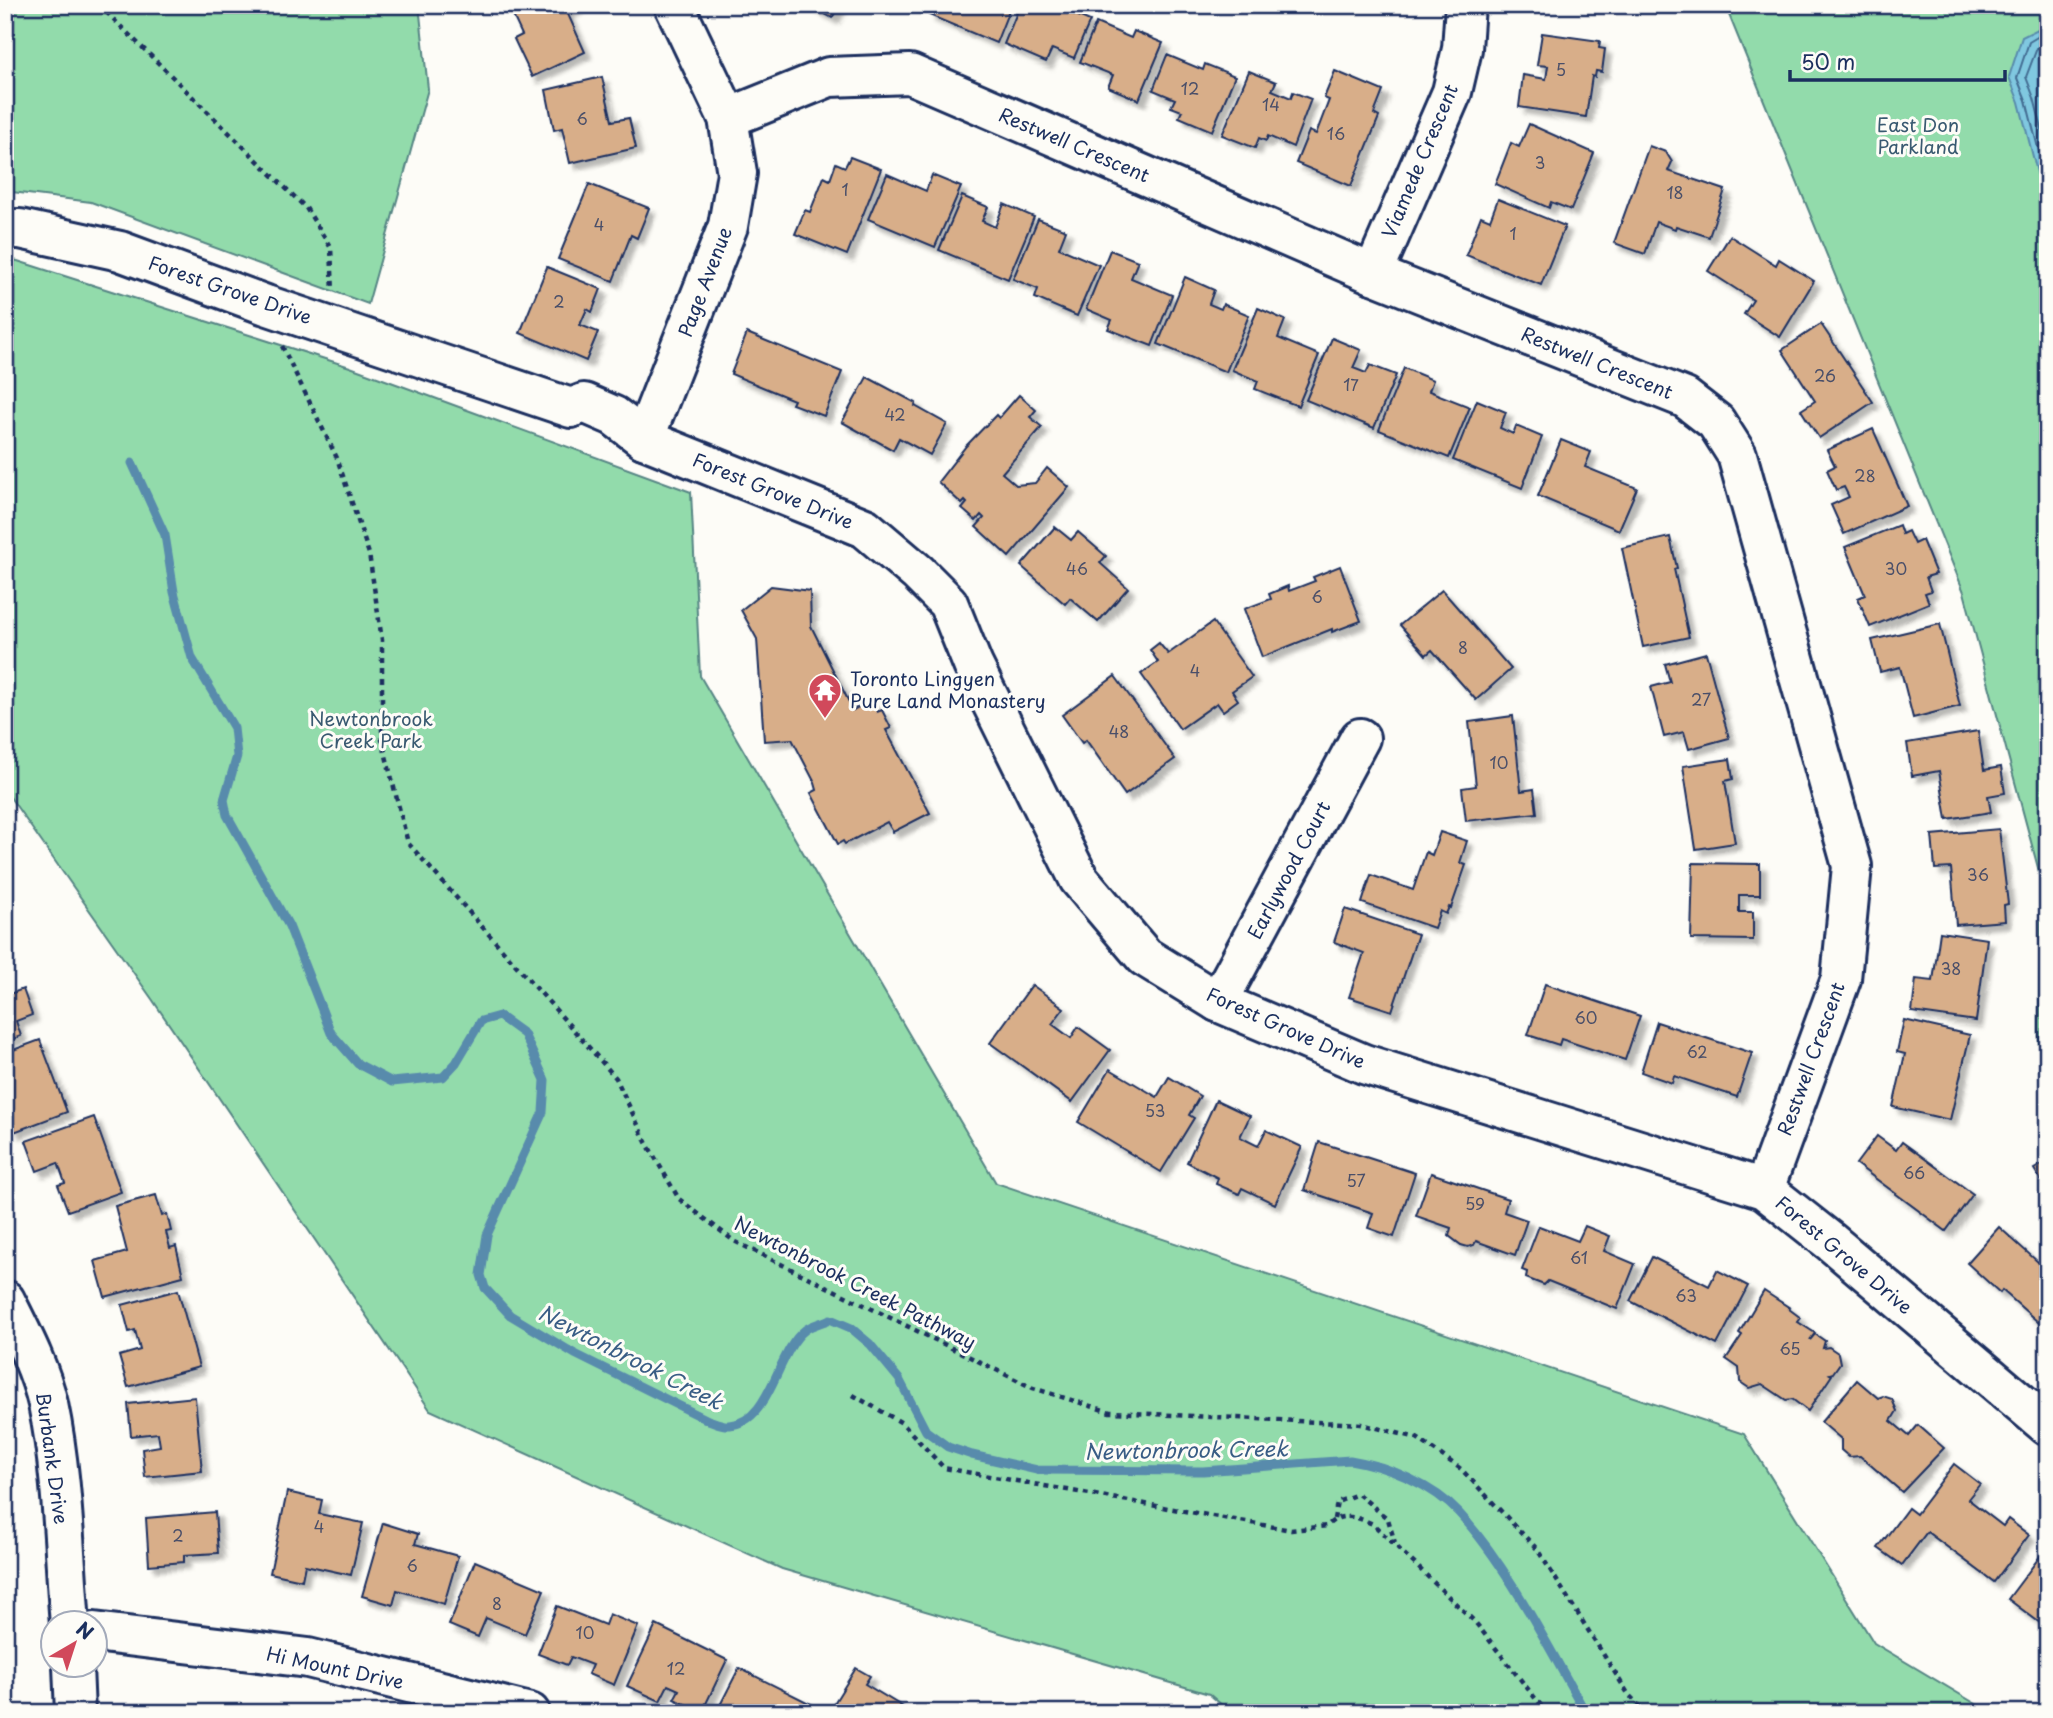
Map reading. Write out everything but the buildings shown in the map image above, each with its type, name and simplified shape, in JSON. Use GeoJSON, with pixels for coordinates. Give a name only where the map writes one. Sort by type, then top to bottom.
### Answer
{"type":"FeatureCollection","features":[{"type":"Feature","properties":{"kind":"street","name":"Page Avenue"},"geometry":{"type":"LineString","coordinates":[[644,439],[728,226],[737,173],[728,118],[674,5]]}},
{"type":"Feature","properties":{"kind":"street","name":"Viamede Crescent"},"geometry":{"type":"LineString","coordinates":[[1373,274],[1452,92],[1462,50],[1465,5]]}},
{"type":"Feature","properties":{"kind":"street","name":"Restwell Crescent"},"geometry":{"type":"LineString","coordinates":[[728,118],[829,76],[909,74],[1373,274],[1685,398],[1716,422],[1737,455],[1852,866],[1841,979],[1764,1189]]}},
{"type":"Feature","properties":{"kind":"street","name":"Forest Grove Drive"},"geometry":{"type":"LineString","coordinates":[[5,229],[20,229],[120,251],[266,305],[571,408],[583,403],[614,416],[644,439],[865,528],[918,573],[948,603],[973,665],[1079,879],[1145,957],[1218,1002],[1364,1064],[1764,1189],[1831,1242],[2048,1426]]}},
{"type":"Feature","properties":{"kind":"street","name":"Earlywood Court"},"geometry":{"type":"LineString","coordinates":[[1218,1002],[1360,738]]}},
{"type":"Feature","properties":{"kind":"street","name":"Burbank Drive"},"geometry":{"type":"LineString","coordinates":[[5,1300],[18,1349],[48,1404],[59,1484],[69,1610]]}},
{"type":"Feature","properties":{"kind":"street","name":"Hi Mount Drive"},"geometry":{"type":"LineString","coordinates":[[108,1634],[308,1658],[530,1713]]}},
{"type":"Feature","properties":{"kind":"street"},"geometry":{"type":"LineString","coordinates":[[74,1680],[75,1713]]}},
{"type":"Feature","properties":{"kind":"path"},"geometry":{"type":"LineString","coordinates":[[99,5],[306,208],[331,248],[333,326]]}},
{"type":"Feature","properties":{"kind":"path","name":"Newtonbrook Creek Pathway"},"geometry":{"type":"LineString","coordinates":[[266,305],[278,338],[337,458],[369,554],[382,640],[382,740],[408,843],[616,1078],[646,1142],[679,1199],[734,1241],[1033,1388],[1110,1412],[1361,1424],[1417,1438],[1461,1469],[1538,1549],[1629,1695],[1646,1713]]}},
{"type":"Feature","properties":{"kind":"path"},"geometry":{"type":"LineString","coordinates":[[853,1395],[902,1423],[944,1468],[1291,1530],[1328,1526],[1334,1519],[1338,1502],[1358,1494],[1388,1519],[1395,1544]]}},
{"type":"Feature","properties":{"kind":"path"},"geometry":{"type":"LineString","coordinates":[[1334,1519],[1354,1516],[1373,1524],[1395,1544],[1475,1622],[1547,1713]]}},
{"type":"Feature","properties":{"kind":"green space"},"geometry":{"type":"Polygon","coordinates":[[[5,5],[419,5],[428,89],[368,304],[91,202],[5,193],[5,5]]]}},
{"type":"Feature","properties":{"kind":"green space","name":"East Don Parkland"},"geometry":{"type":"Polygon","coordinates":[[[1725,5],[2048,5],[2048,1043],[2039,1043],[2041,879],[1964,592],[1725,5]]]}},
{"type":"Feature","properties":{"kind":"green space","name":"Newtonbrook Creek Park"},"geometry":{"type":"Polygon","coordinates":[[[5,257],[350,367],[691,492],[700,676],[996,1183],[1744,1434],[1874,1643],[1991,1713],[1231,1713],[1209,1694],[782,1569],[430,1410],[152,999],[5,790],[5,257]]]}},
{"type":"Feature","properties":{"kind":"water"},"geometry":{"type":"Polygon","coordinates":[[[2048,28],[2048,215],[2019,102],[2009,77],[2022,37],[2038,29],[2048,28]]]}},
{"type":"Feature","properties":{"kind":"waterway"},"geometry":{"type":"LineString","coordinates":[[2043,5],[2048,15]]}},
{"type":"Feature","properties":{"kind":"waterway","name":"Newtonbrook Creek"},"geometry":{"type":"LineString","coordinates":[[132,463],[165,535],[174,592],[192,658],[234,728],[237,756],[224,800],[227,815],[289,926],[331,1033],[358,1064],[392,1082],[443,1077],[456,1063],[481,1021],[499,1016],[524,1034],[545,1080],[543,1112],[487,1235],[481,1275],[485,1288],[510,1315],[575,1354],[708,1420],[724,1425],[743,1421],[755,1412],[795,1340],[807,1328],[830,1319],[851,1328],[870,1344],[899,1379],[926,1431],[948,1447],[972,1455],[1037,1470],[1203,1471],[1350,1460],[1394,1472],[1436,1494],[1459,1513],[1477,1534],[1527,1609],[1586,1713]]}},
{"type":"Feature","properties":{"kind":"place","name":"Toronto Lingyen Pure Land Monastery"},"geometry":{"type":"Point","coordinates":[825,720]}}]}
